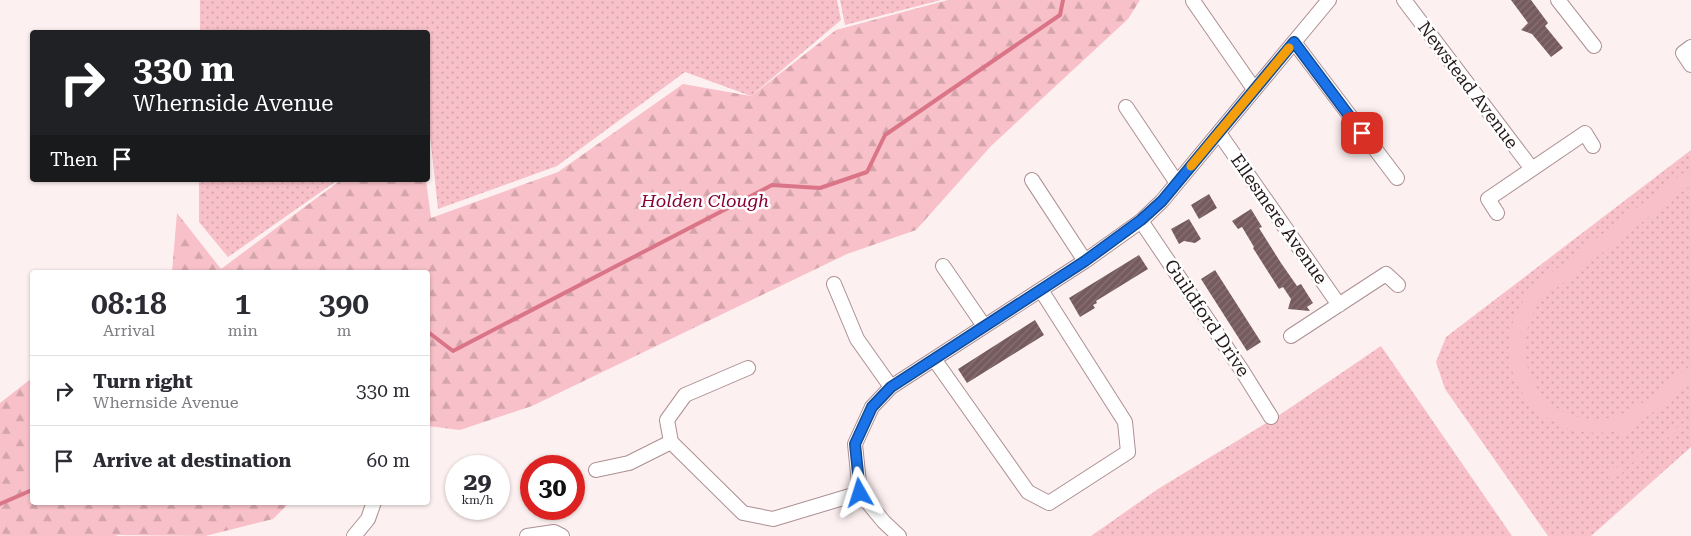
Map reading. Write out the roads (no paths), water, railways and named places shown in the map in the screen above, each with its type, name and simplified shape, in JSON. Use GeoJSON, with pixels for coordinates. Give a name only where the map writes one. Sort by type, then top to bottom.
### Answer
{"type":"FeatureCollection","features":[{"type":"Feature","properties":{"kind":"street"},"geometry":{"type":"LineString","coordinates":[[1193,0],[1254,89]]}},
{"type":"Feature","properties":{"kind":"street","name":"Newstead Avenue"},"geometry":{"type":"LineString","coordinates":[[1404,0],[1532,169]]}},
{"type":"Feature","properties":{"kind":"street"},"geometry":{"type":"LineString","coordinates":[[1558,0],[1594,46]]}},
{"type":"Feature","properties":{"kind":"street"},"geometry":{"type":"LineString","coordinates":[[899,536],[884,522],[860,493],[855,444],[872,407],[891,387],[1085,261],[1141,220],[1162,201],[1326,1]]}},
{"type":"Feature","properties":{"kind":"street"},"geometry":{"type":"LineString","coordinates":[[1294,42],[1397,178]]}},
{"type":"Feature","properties":{"kind":"street"},"geometry":{"type":"LineString","coordinates":[[1691,48],[1683,53],[1691,65]]}},
{"type":"Feature","properties":{"kind":"street"},"geometry":{"type":"LineString","coordinates":[[1126,107],[1177,183]]}},
{"type":"Feature","properties":{"kind":"street","name":"Ellesmere Avenue"},"geometry":{"type":"LineString","coordinates":[[1219,133],[1339,305]]}},
{"type":"Feature","properties":{"kind":"street"},"geometry":{"type":"LineString","coordinates":[[1497,213],[1488,199],[1585,133],[1593,146]]}},
{"type":"Feature","properties":{"kind":"street"},"geometry":{"type":"LineString","coordinates":[[1032,180],[1085,261]]}},
{"type":"Feature","properties":{"kind":"street","name":"Guildford Drive"},"geometry":{"type":"LineString","coordinates":[[1141,220],[1271,417]]}},
{"type":"Feature","properties":{"kind":"street"},"geometry":{"type":"LineString","coordinates":[[942,266],[984,326]]}},
{"type":"Feature","properties":{"kind":"street"},"geometry":{"type":"LineString","coordinates":[[1292,336],[1386,274],[1398,285]]}},
{"type":"Feature","properties":{"kind":"street"},"geometry":{"type":"LineString","coordinates":[[834,284],[857,339],[891,387]]}},
{"type":"Feature","properties":{"kind":"street"},"geometry":{"type":"LineString","coordinates":[[934,359],[1028,492],[1049,503],[1128,452],[1125,422],[1040,290]]}},
{"type":"Feature","properties":{"kind":"street"},"geometry":{"type":"LineString","coordinates":[[748,368],[685,395],[667,420],[671,442],[743,513],[773,519],[860,493]]}},
{"type":"Feature","properties":{"kind":"street"},"geometry":{"type":"LineString","coordinates":[[596,470],[629,463],[671,442]]}},
{"type":"Feature","properties":{"kind":"street"},"geometry":{"type":"LineString","coordinates":[[354,536],[368,519],[373,505]]}},
{"type":"Feature","properties":{"kind":"street"},"geometry":{"type":"LineString","coordinates":[[527,536],[554,532],[562,536]]}},
{"type":"Feature","properties":{"kind":"waterway"},"geometry":{"type":"LineString","coordinates":[[430,334],[453,351],[772,185],[820,188],[867,172],[885,135],[1060,15],[1063,0]]}},
{"type":"Feature","properties":{"kind":"waterway"},"geometry":{"type":"LineString","coordinates":[[0,504],[30,491]]}},
{"type":"Feature","properties":{"kind":"park label","name":"Holden Clough"},"geometry":{"type":"Point","coordinates":[705,201]}}]}
